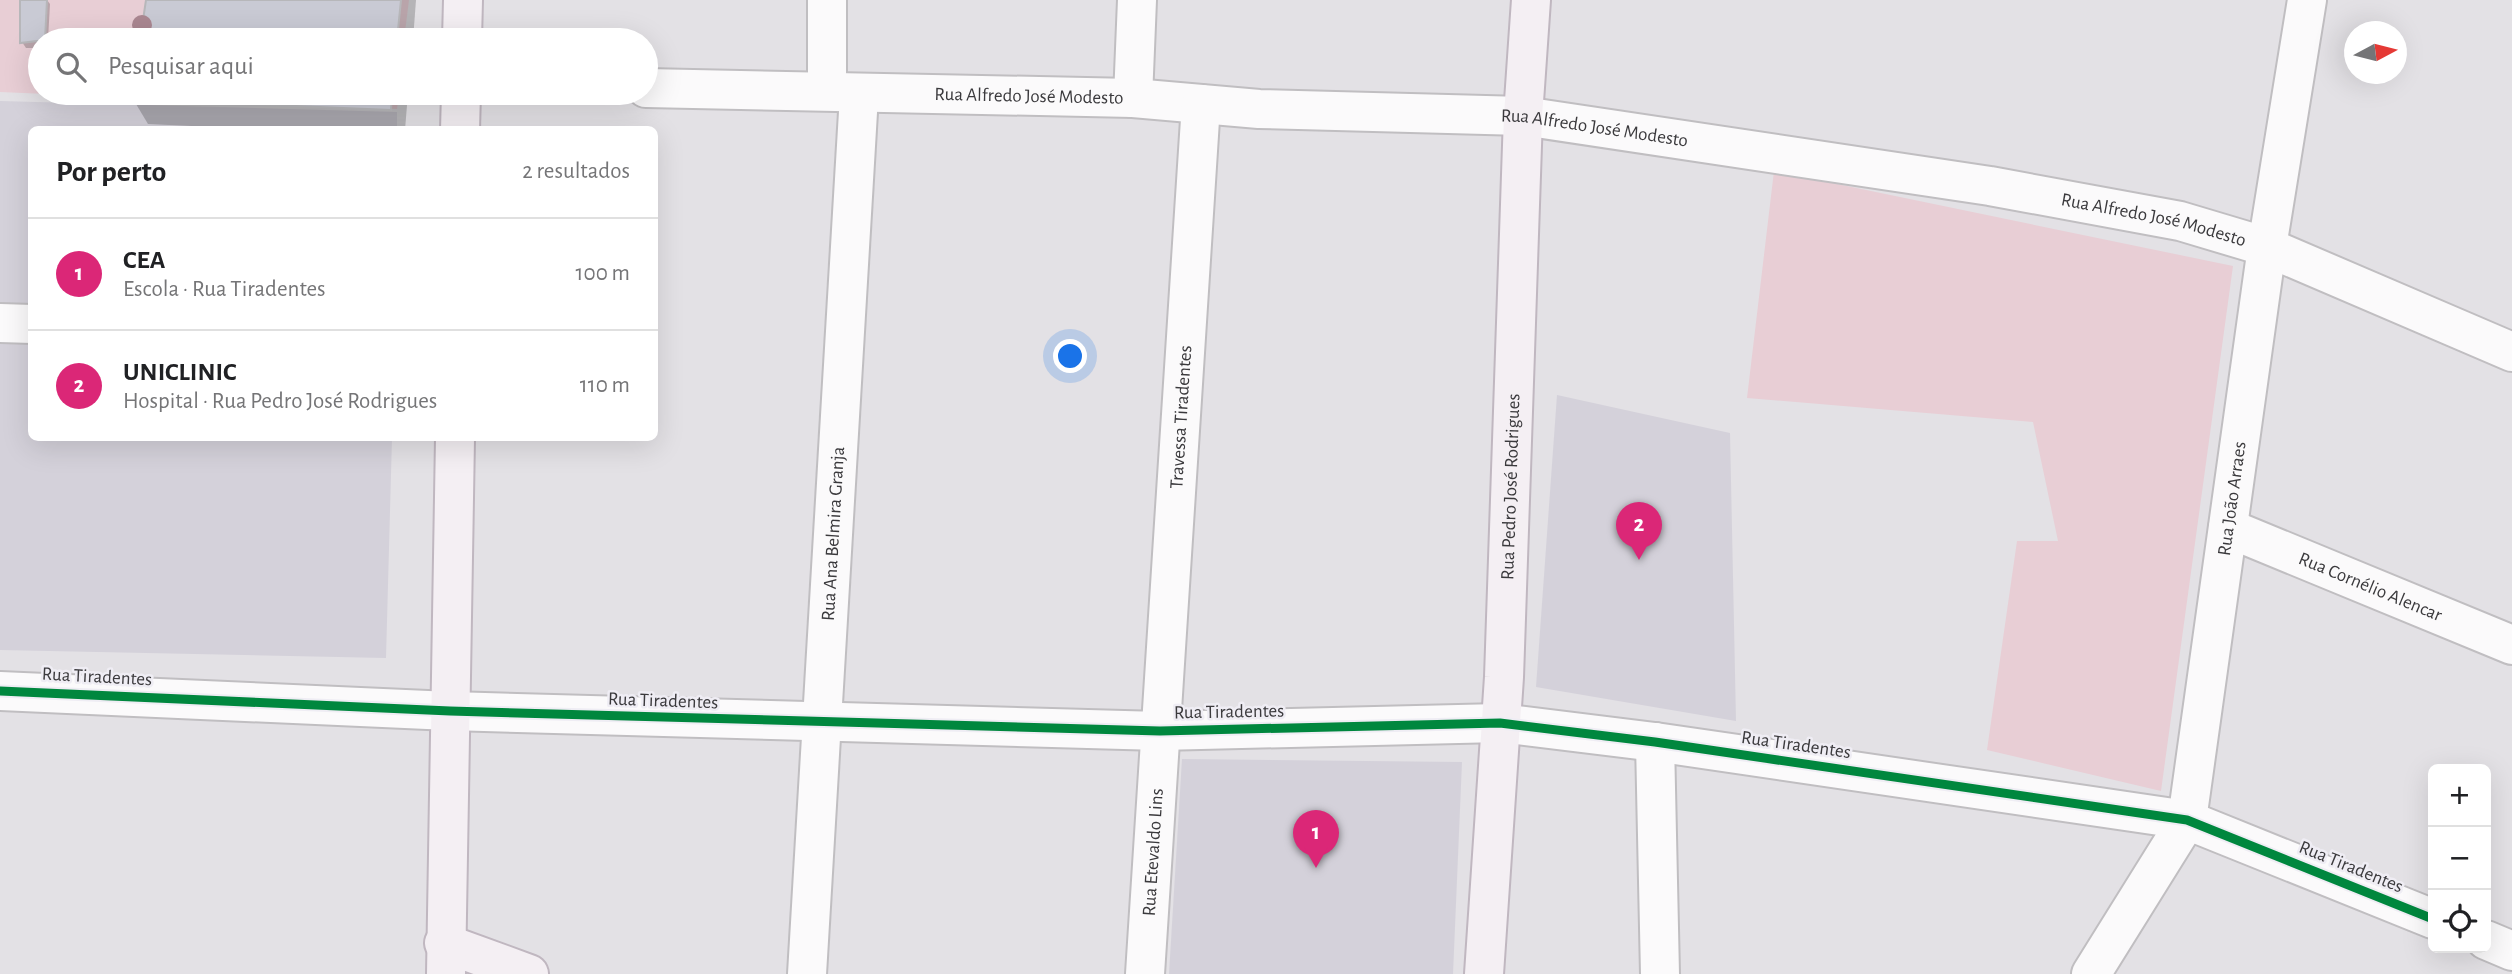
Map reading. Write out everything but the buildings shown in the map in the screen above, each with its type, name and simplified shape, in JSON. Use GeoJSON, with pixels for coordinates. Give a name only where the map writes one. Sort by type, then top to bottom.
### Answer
{"type":"FeatureCollection","features":[{"type":"Feature","properties":{"kind":"main road"},"geometry":{"type":"LineString","coordinates":[[462,28],[463,0]]}},
{"type":"Feature","properties":{"kind":"main road","name":"Rua Pedro José Rodrigues"},"geometry":{"type":"LineString","coordinates":[[1484,974],[1500,723],[1531,0]]}},
{"type":"Feature","properties":{"kind":"main road"},"geometry":{"type":"LineString","coordinates":[[460,126],[461,105]]}},
{"type":"Feature","properties":{"kind":"main road"},"geometry":{"type":"LineString","coordinates":[[455,441],[445,958],[529,974]]}},
{"type":"Feature","properties":{"kind":"street","name":"Rua Ana Belmira Granja"},"geometry":{"type":"LineString","coordinates":[[807,974],[822,723],[843,93],[827,0]]}},
{"type":"Feature","properties":{"kind":"street"},"geometry":{"type":"LineString","coordinates":[[1133,98],[1137,0]]}},
{"type":"Feature","properties":{"kind":"street","name":"Rua João Arraes"},"geometry":{"type":"LineString","coordinates":[[2091,974],[2187,820],[2267,247],[2307,0]]}},
{"type":"Feature","properties":{"kind":"street","name":"Rua Alfredo José Modesto"},"geometry":{"type":"LineString","coordinates":[[658,88],[1133,98],[1259,109],[1524,116],[1990,186],[2180,220],[2267,247],[2512,352]]}},
{"type":"Feature","properties":{"kind":"street","name":"Travessa Tiradentes"},"geometry":{"type":"LineString","coordinates":[[1160,731],[1201,104]]}},
{"type":"Feature","properties":{"kind":"street"},"geometry":{"type":"LineString","coordinates":[[0,323],[28,324]]}},
{"type":"Feature","properties":{"kind":"street","name":"Rua Cornélio Alencar"},"geometry":{"type":"LineString","coordinates":[[2228,528],[2512,645]]}},
{"type":"Feature","properties":{"kind":"street","name":"Rua Tiradentes"},"geometry":{"type":"LineString","coordinates":[[0,691],[450,711],[1160,731],[1500,723],[1655,742],[2187,820],[2428,917]]}},
{"type":"Feature","properties":{"kind":"street","name":"Rua Etevaldo Lins"},"geometry":{"type":"LineString","coordinates":[[1145,974],[1160,731]]}},
{"type":"Feature","properties":{"kind":"street"},"geometry":{"type":"LineString","coordinates":[[1655,742],[1660,974]]}},
{"type":"Feature","properties":{"kind":"street"},"geometry":{"type":"LineString","coordinates":[[2491,942],[2512,951]]}},
{"type":"Feature","properties":{"kind":"shaded area"},"geometry":{"type":"Polygon","coordinates":[[[0,0],[409,0],[406,28],[28,28],[28,93],[0,92],[0,0]]]}},
{"type":"Feature","properties":{"kind":"shaded area"},"geometry":{"type":"Polygon","coordinates":[[[0,101],[28,102],[28,105],[144,105],[397,112],[397,126],[28,126],[28,441],[392,441],[386,658],[0,650],[0,101]]]}},
{"type":"Feature","properties":{"kind":"shaded area"},"geometry":{"type":"Polygon","coordinates":[[[304,105],[398,105],[397,109],[304,105]]]}},
{"type":"Feature","properties":{"kind":"shaded area"},"geometry":{"type":"Polygon","coordinates":[[[1774,171],[2233,266],[2161,791],[1987,750],[2017,541],[2058,541],[2033,422],[1747,398],[1774,171]]]}},
{"type":"Feature","properties":{"kind":"shaded area"},"geometry":{"type":"Polygon","coordinates":[[[1557,395],[1730,433],[1736,721],[1536,687],[1557,395]]]}},
{"type":"Feature","properties":{"kind":"shaded area"},"geometry":{"type":"Polygon","coordinates":[[[1182,759],[1462,762],[1453,974],[1169,974],[1182,759]]]}},
{"type":"Feature","properties":{"kind":"cycle path"},"geometry":{"type":"LineString","coordinates":[[0,691],[450,711],[1160,731],[1500,723],[1655,742],[2187,820],[2428,917]]}},
{"type":"Feature","properties":{"kind":"place","name":"UNICLINIC"},"geometry":{"type":"Point","coordinates":[1639,560]}},
{"type":"Feature","properties":{"kind":"place","name":"CEA"},"geometry":{"type":"Point","coordinates":[1316,868]}}]}
